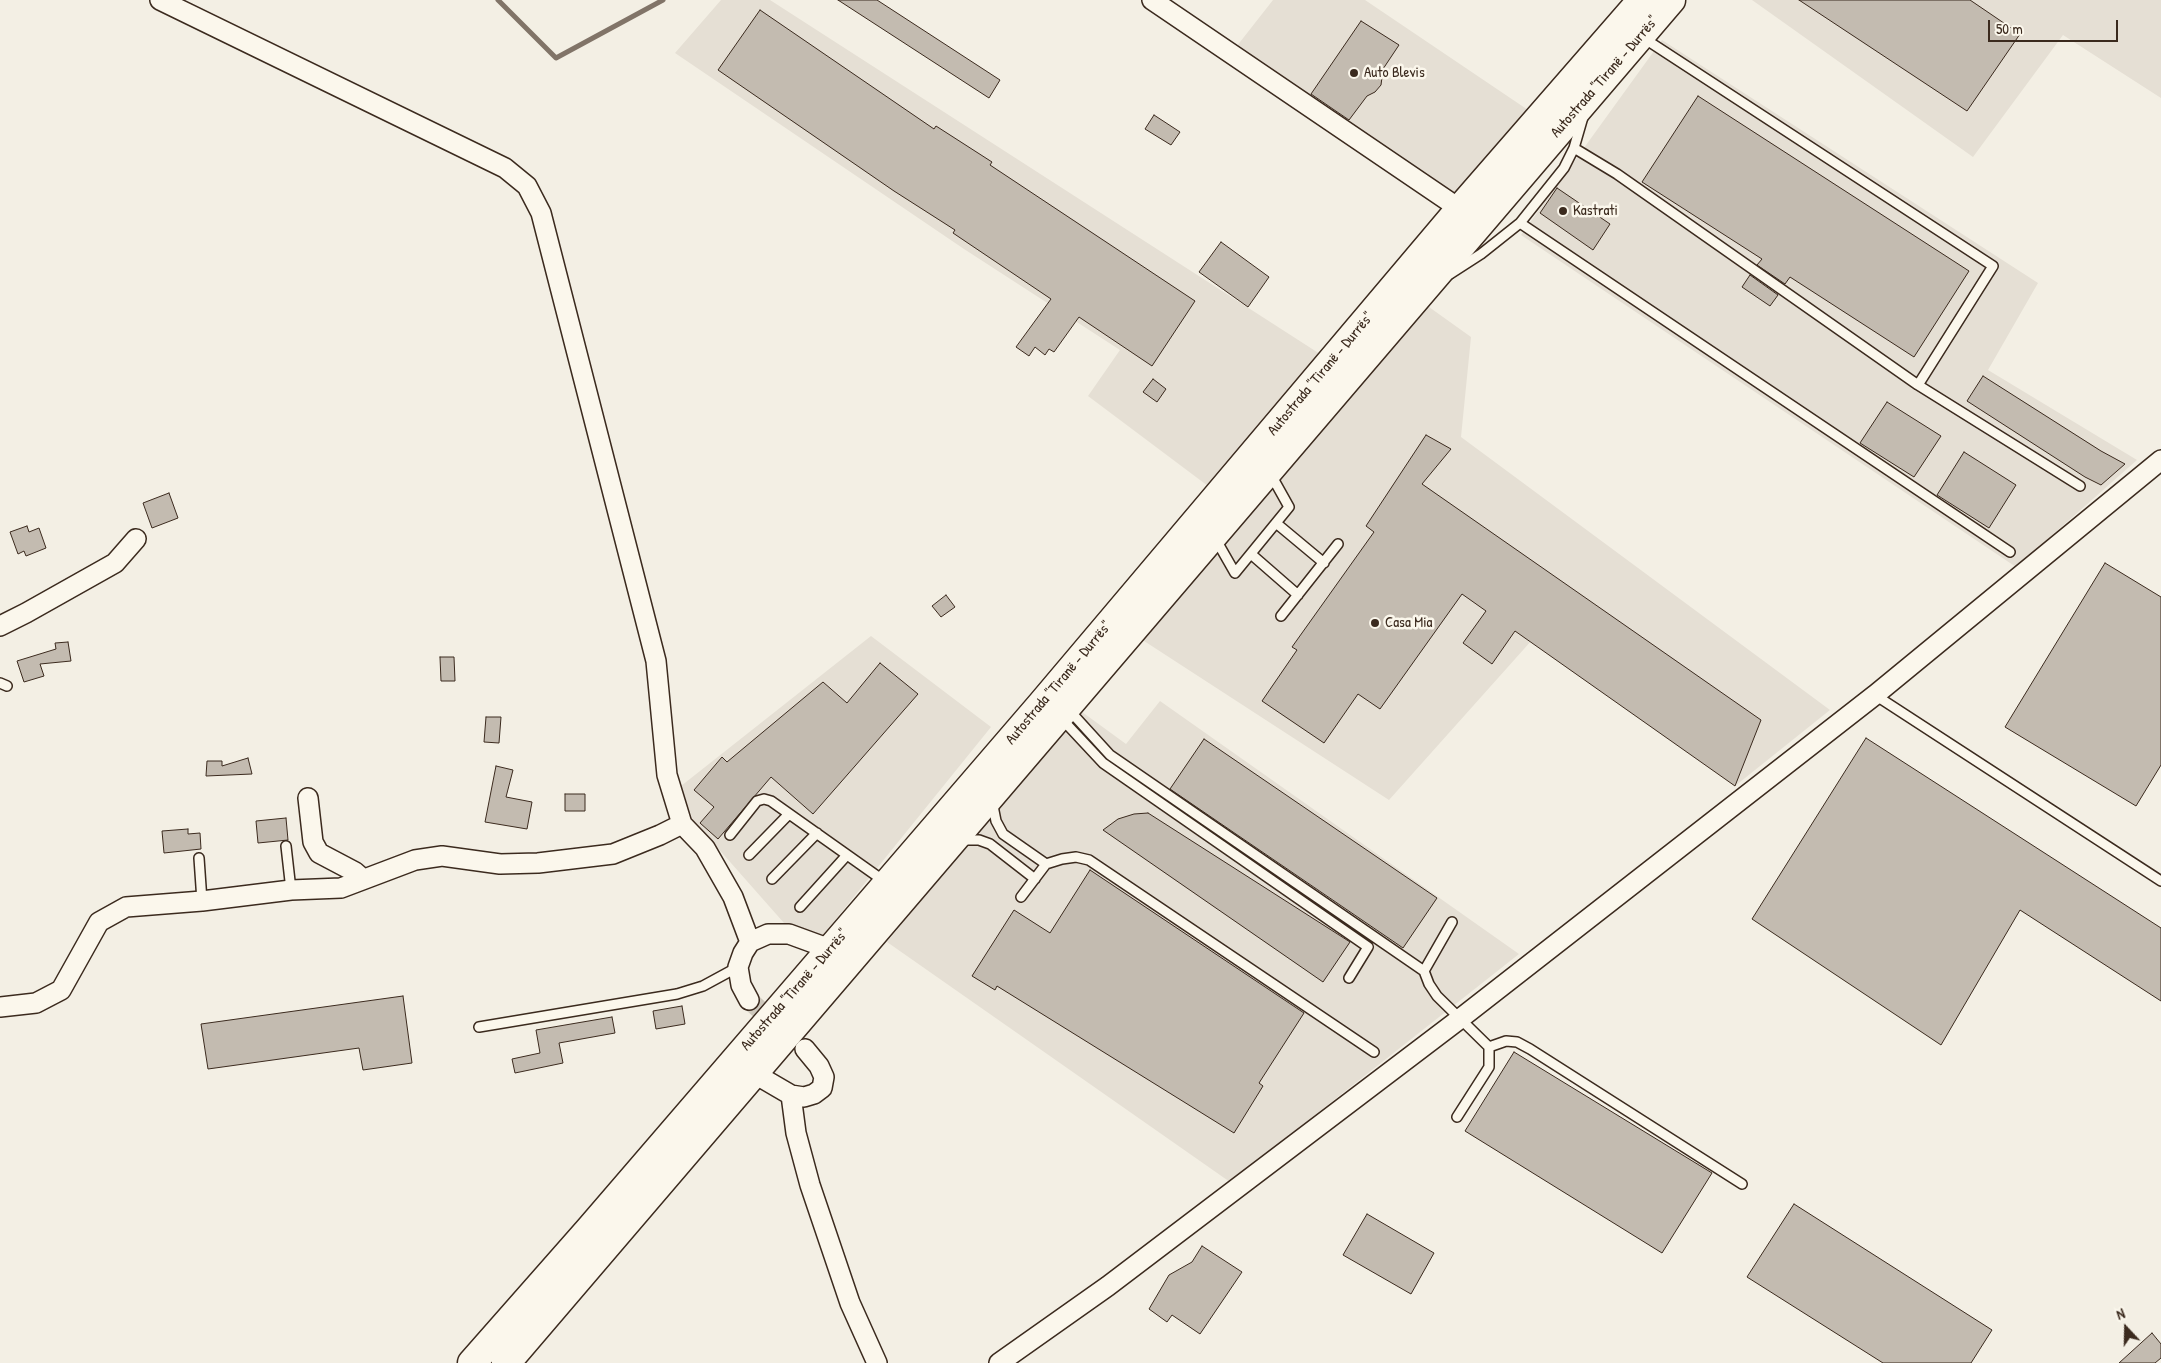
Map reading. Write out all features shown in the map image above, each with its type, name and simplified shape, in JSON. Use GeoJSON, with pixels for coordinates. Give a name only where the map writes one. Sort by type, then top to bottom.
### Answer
{"type":"FeatureCollection","features":[{"type":"Feature","properties":{"kind":"highway","name":"Autostrada \"Tiranë - Durrës\""},"geometry":{"type":"LineString","coordinates":[[472,1363],[597,1221],[1048,698],[1460,209],[1642,0]]}},
{"type":"Feature","properties":{"kind":"highway","name":"Autostrada \"Tiranë - Durrës\""},"geometry":{"type":"LineString","coordinates":[[506,1363],[1672,0]]}},
{"type":"Feature","properties":{"kind":"street"},"geometry":{"type":"LineString","coordinates":[[160,0],[505,168],[528,186],[541,213],[656,661],[667,775],[682,824],[705,848],[733,897],[750,942]]}},
{"type":"Feature","properties":{"kind":"street"},"geometry":{"type":"LineString","coordinates":[[1152,0],[1460,209]]}},
{"type":"Feature","properties":{"kind":"street"},"geometry":{"type":"LineString","coordinates":[[999,1363],[1108,1286],[1461,1018],[1875,695],[2161,460]]}},
{"type":"Feature","properties":{"kind":"street"},"geometry":{"type":"LineString","coordinates":[[0,626],[115,563],[136,539]]}},
{"type":"Feature","properties":{"kind":"street"},"geometry":{"type":"LineString","coordinates":[[308,798],[313,842],[319,853],[355,872],[363,879]]}},
{"type":"Feature","properties":{"kind":"street"},"geometry":{"type":"LineString","coordinates":[[0,1007],[36,1003],[61,990],[99,922],[126,907],[202,901],[291,890],[341,888],[416,860],[442,856],[500,864],[538,863],[613,854],[682,824]]}},
{"type":"Feature","properties":{"kind":"street"},"geometry":{"type":"LineString","coordinates":[[749,1000],[741,985],[738,967],[742,953],[750,942],[768,934],[790,934],[830,949]]}},
{"type":"Feature","properties":{"kind":"street"},"geometry":{"type":"LineString","coordinates":[[755,1074],[791,1095],[804,1097],[814,1094],[822,1088],[824,1077],[819,1066],[805,1049]]}},
{"type":"Feature","properties":{"kind":"street"},"geometry":{"type":"LineString","coordinates":[[791,1095],[796,1133],[810,1185],[850,1303],[877,1363]]}},
{"type":"Feature","properties":{"kind":"lane"},"geometry":{"type":"LineString","coordinates":[[1641,36],[1993,266],[1918,385]]}},
{"type":"Feature","properties":{"kind":"lane"},"geometry":{"type":"LineString","coordinates":[[1417,296],[1481,254],[1520,223],[1564,168],[1574,148],[1588,97]]}},
{"type":"Feature","properties":{"kind":"lane"},"geometry":{"type":"LineString","coordinates":[[1574,148],[1617,174],[1918,385],[2080,486]]}},
{"type":"Feature","properties":{"kind":"lane"},"geometry":{"type":"LineString","coordinates":[[1520,223],[2010,552]]}},
{"type":"Feature","properties":{"kind":"lane"},"geometry":{"type":"LineString","coordinates":[[1213,536],[1235,573],[1289,508],[1269,471]]}},
{"type":"Feature","properties":{"kind":"lane"},"geometry":{"type":"LineString","coordinates":[[1276,523],[1324,563]]}},
{"type":"Feature","properties":{"kind":"lane"},"geometry":{"type":"LineString","coordinates":[[1281,616],[1338,544]]}},
{"type":"Feature","properties":{"kind":"lane"},"geometry":{"type":"LineString","coordinates":[[1250,554],[1298,595]]}},
{"type":"Feature","properties":{"kind":"lane"},"geometry":{"type":"LineString","coordinates":[[1875,695],[2161,881]]}},
{"type":"Feature","properties":{"kind":"lane"},"geometry":{"type":"LineString","coordinates":[[1064,712],[1110,755],[1424,971],[1429,984],[1437,996],[1489,1047],[1488,1067],[1457,1117]]}},
{"type":"Feature","properties":{"kind":"lane"},"geometry":{"type":"LineString","coordinates":[[1064,712],[1103,764],[1368,947],[1349,978]]}},
{"type":"Feature","properties":{"kind":"lane"},"geometry":{"type":"LineString","coordinates":[[1001,783],[993,806],[996,821],[1004,834],[1046,864]]}},
{"type":"Feature","properties":{"kind":"lane"},"geometry":{"type":"LineString","coordinates":[[730,835],[757,801],[771,801],[887,883]]}},
{"type":"Feature","properties":{"kind":"lane"},"geometry":{"type":"LineString","coordinates":[[749,855],[789,814]]}},
{"type":"Feature","properties":{"kind":"lane"},"geometry":{"type":"LineString","coordinates":[[958,833],[966,840],[979,840],[990,844],[1035,879]]}},
{"type":"Feature","properties":{"kind":"lane"},"geometry":{"type":"LineString","coordinates":[[772,879],[817,834]]}},
{"type":"Feature","properties":{"kind":"lane"},"geometry":{"type":"LineString","coordinates":[[286,846],[291,890]]}},
{"type":"Feature","properties":{"kind":"lane"},"geometry":{"type":"LineString","coordinates":[[800,907],[846,855]]}},
{"type":"Feature","properties":{"kind":"lane"},"geometry":{"type":"LineString","coordinates":[[1021,897],[1046,864],[1076,857],[1089,860],[1374,1052]]}},
{"type":"Feature","properties":{"kind":"lane"},"geometry":{"type":"LineString","coordinates":[[199,858],[202,901]]}},
{"type":"Feature","properties":{"kind":"lane"},"geometry":{"type":"LineString","coordinates":[[1424,971],[1452,922]]}},
{"type":"Feature","properties":{"kind":"lane"},"geometry":{"type":"LineString","coordinates":[[478,1027],[677,994],[703,986],[738,967]]}},
{"type":"Feature","properties":{"kind":"lane"},"geometry":{"type":"LineString","coordinates":[[1489,1047],[1506,1041],[1517,1042],[1530,1049],[1742,1184]]}},
{"type":"Feature","properties":{"kind":"shaded area"},"geometry":{"type":"Polygon","coordinates":[[[721,0],[770,0],[1320,354],[1212,489],[1088,396],[1120,350],[964,249],[675,53],[721,0]]]}},
{"type":"Feature","properties":{"kind":"shaded area"},"geometry":{"type":"Polygon","coordinates":[[[1273,0],[1365,0],[1531,112],[1456,200],[1233,51],[1273,0]]]}},
{"type":"Feature","properties":{"kind":"shaded area"},"geometry":{"type":"Polygon","coordinates":[[[1752,0],[2161,0],[2161,98],[2063,35],[1973,157],[1752,0]]]}},
{"type":"Feature","properties":{"kind":"shaded area"},"geometry":{"type":"Polygon","coordinates":[[[1662,40],[2038,283],[1988,370],[2137,460],[2016,567],[1521,235],[1662,40]]]}},
{"type":"Feature","properties":{"kind":"shaded area"},"geometry":{"type":"Polygon","coordinates":[[[1422,302],[1471,337],[1461,437],[1830,710],[1735,786],[1532,640],[1389,800],[1141,639],[1422,302]]]}},
{"type":"Feature","properties":{"kind":"shaded area"},"geometry":{"type":"Polygon","coordinates":[[[871,636],[991,727],[823,935],[784,923],[693,820],[681,786],[871,636]]]}},
{"type":"Feature","properties":{"kind":"shaded area"},"geometry":{"type":"Polygon","coordinates":[[[1160,701],[1519,954],[1230,1182],[887,942],[1078,709],[1126,744],[1160,701]]]}},
{"type":"Feature","properties":{"kind":"building"},"geometry":{"type":"Polygon","coordinates":[[[838,0],[877,0],[1000,80],[989,98],[838,0]]]}},
{"type":"Feature","properties":{"kind":"building"},"geometry":{"type":"Polygon","coordinates":[[[1799,0],[1970,0],[2020,34],[1967,111],[1799,0]]]}},
{"type":"Feature","properties":{"kind":"building"},"geometry":{"type":"Polygon","coordinates":[[[760,10],[934,129],[936,126],[992,162],[990,165],[1195,301],[1152,366],[1079,317],[1054,352],[1049,349],[1045,355],[1035,347],[1029,356],[1016,347],[1051,299],[953,233],[955,230],[894,191],[718,70],[760,10]]]}},
{"type":"Feature","properties":{"kind":"building","name":"Auto Blevis"},"geometry":{"type":"Polygon","coordinates":[[[1361,21],[1399,45],[1383,69],[1381,85],[1375,92],[1367,96],[1349,120],[1311,94],[1361,21]]]}},
{"type":"Feature","properties":{"kind":"building"},"geometry":{"type":"Polygon","coordinates":[[[1698,96],[1969,271],[1914,357],[1790,277],[1785,284],[1757,265],[1762,259],[1642,182],[1698,96]]]}},
{"type":"Feature","properties":{"kind":"building"},"geometry":{"type":"Polygon","coordinates":[[[1154,115],[1180,132],[1171,145],[1145,129],[1154,115]]]}},
{"type":"Feature","properties":{"kind":"building"},"geometry":{"type":"Polygon","coordinates":[[[1557,188],[1610,224],[1593,250],[1540,213],[1557,188]]]}},
{"type":"Feature","properties":{"kind":"building"},"geometry":{"type":"Polygon","coordinates":[[[1221,242],[1269,277],[1248,307],[1199,272],[1221,242]]]}},
{"type":"Feature","properties":{"kind":"building"},"geometry":{"type":"Polygon","coordinates":[[[1750,275],[1778,295],[1770,306],[1742,287],[1750,275]]]}},
{"type":"Feature","properties":{"kind":"building"},"geometry":{"type":"Polygon","coordinates":[[[1983,376],[2101,451],[2125,464],[2101,485],[2085,477],[1967,401],[1983,376]]]}},
{"type":"Feature","properties":{"kind":"building"},"geometry":{"type":"Polygon","coordinates":[[[1153,379],[1166,389],[1157,402],[1143,392],[1153,379]]]}},
{"type":"Feature","properties":{"kind":"building"},"geometry":{"type":"Polygon","coordinates":[[[1887,402],[1941,436],[1914,477],[1860,443],[1887,402]]]}},
{"type":"Feature","properties":{"kind":"building"},"geometry":{"type":"Polygon","coordinates":[[[1426,435],[1451,449],[1422,484],[1761,720],[1735,786],[1515,631],[1492,664],[1463,643],[1486,611],[1462,594],[1380,709],[1358,694],[1324,743],[1262,701],[1297,650],[1292,647],[1374,532],[1366,526],[1426,435]]]}},
{"type":"Feature","properties":{"kind":"building"},"geometry":{"type":"Polygon","coordinates":[[[1964,452],[2016,485],[1989,528],[1937,495],[1964,452]]]}},
{"type":"Feature","properties":{"kind":"building"},"geometry":{"type":"Polygon","coordinates":[[[169,493],[178,518],[152,528],[143,503],[169,493]]]}},
{"type":"Feature","properties":{"kind":"building"},"geometry":{"type":"Polygon","coordinates":[[[27,526],[29,532],[39,528],[46,548],[26,556],[24,551],[18,554],[10,532],[27,526]]]}},
{"type":"Feature","properties":{"kind":"building"},"geometry":{"type":"Polygon","coordinates":[[[2105,563],[2161,597],[2161,765],[2136,806],[2005,727],[2105,563]]]}},
{"type":"Feature","properties":{"kind":"building"},"geometry":{"type":"Polygon","coordinates":[[[946,595],[955,607],[941,617],[932,606],[946,595]]]}},
{"type":"Feature","properties":{"kind":"building"},"geometry":{"type":"Polygon","coordinates":[[[68,642],[71,661],[40,664],[44,676],[24,682],[17,661],[56,649],[55,643],[68,642]]]}},
{"type":"Feature","properties":{"kind":"building"},"geometry":{"type":"Polygon","coordinates":[[[440,657],[454,657],[455,681],[441,681],[440,657]]]}},
{"type":"Feature","properties":{"kind":"building"},"geometry":{"type":"Polygon","coordinates":[[[880,663],[918,694],[813,814],[771,777],[718,839],[700,823],[714,807],[694,790],[722,757],[727,762],[823,682],[847,703],[880,663]]]}},
{"type":"Feature","properties":{"kind":"building"},"geometry":{"type":"Polygon","coordinates":[[[486,717],[501,717],[499,743],[484,742],[486,717]]]}},
{"type":"Feature","properties":{"kind":"building"},"geometry":{"type":"Polygon","coordinates":[[[1866,738],[2161,928],[2161,1001],[2020,910],[1941,1045],[1752,919],[1866,738]]]}},
{"type":"Feature","properties":{"kind":"building"},"geometry":{"type":"Polygon","coordinates":[[[1204,739],[1437,898],[1403,948],[1170,789],[1204,739]]]}},
{"type":"Feature","properties":{"kind":"building"},"geometry":{"type":"Polygon","coordinates":[[[248,758],[252,774],[206,776],[207,761],[222,761],[222,766],[248,758]]]}},
{"type":"Feature","properties":{"kind":"building"},"geometry":{"type":"Polygon","coordinates":[[[496,766],[513,770],[506,797],[532,802],[527,829],[485,822],[496,766]]]}},
{"type":"Feature","properties":{"kind":"building"},"geometry":{"type":"Polygon","coordinates":[[[565,794],[585,794],[585,811],[565,811],[565,794]]]}},
{"type":"Feature","properties":{"kind":"building"},"geometry":{"type":"Polygon","coordinates":[[[1148,813],[1350,942],[1323,982],[1103,830],[1118,819],[1134,814],[1148,813]]]}},
{"type":"Feature","properties":{"kind":"building"},"geometry":{"type":"Polygon","coordinates":[[[286,818],[288,840],[258,843],[256,821],[286,818]]]}},
{"type":"Feature","properties":{"kind":"building"},"geometry":{"type":"Polygon","coordinates":[[[188,829],[188,834],[200,833],[201,849],[164,853],[162,831],[188,829]]]}},
{"type":"Feature","properties":{"kind":"building"},"geometry":{"type":"Polygon","coordinates":[[[1090,870],[1304,1013],[1259,1083],[1263,1086],[1234,1133],[997,986],[995,990],[972,976],[1014,910],[1050,933],[1090,870]]]}},
{"type":"Feature","properties":{"kind":"building"},"geometry":{"type":"Polygon","coordinates":[[[403,996],[412,1063],[363,1070],[359,1048],[208,1069],[201,1024],[403,996]]]}},
{"type":"Feature","properties":{"kind":"building"},"geometry":{"type":"Polygon","coordinates":[[[682,1006],[685,1024],[656,1029],[653,1011],[682,1006]]]}},
{"type":"Feature","properties":{"kind":"building"},"geometry":{"type":"Polygon","coordinates":[[[612,1017],[615,1033],[559,1043],[563,1063],[515,1073],[512,1059],[540,1053],[536,1030],[612,1017]]]}},
{"type":"Feature","properties":{"kind":"building"},"geometry":{"type":"Polygon","coordinates":[[[1514,1052],[1712,1173],[1662,1253],[1465,1131],[1514,1052]]]}},
{"type":"Feature","properties":{"kind":"building"},"geometry":{"type":"Polygon","coordinates":[[[1794,1204],[1992,1330],[1971,1363],[1883,1363],[1747,1277],[1794,1204]]]}},
{"type":"Feature","properties":{"kind":"building"},"geometry":{"type":"Polygon","coordinates":[[[1367,1214],[1434,1253],[1411,1294],[1343,1255],[1367,1214]]]}},
{"type":"Feature","properties":{"kind":"building"},"geometry":{"type":"Polygon","coordinates":[[[1202,1246],[1242,1272],[1200,1334],[1172,1315],[1167,1322],[1149,1309],[1169,1275],[1192,1262],[1202,1246]]]}},
{"type":"Feature","properties":{"kind":"building"},"geometry":{"type":"Polygon","coordinates":[[[2152,1333],[2161,1344],[2161,1358],[2155,1363],[2119,1363],[2152,1333]]]}},
{"type":"Feature","properties":{"kind":"waterway"},"geometry":{"type":"LineString","coordinates":[[498,0],[556,58],[663,0]]}},
{"type":"Feature","properties":{"kind":"tunnel"},"geometry":{"type":"LineString","coordinates":[[749,1000],[779,1027]]}},
{"type":"Feature","properties":{"kind":"place","name":"Auto Blevis"},"geometry":{"type":"Point","coordinates":[1354,73]}},
{"type":"Feature","properties":{"kind":"place","name":"Kastrati"},"geometry":{"type":"Point","coordinates":[1563,211]}},
{"type":"Feature","properties":{"kind":"place","name":"Casa Mia"},"geometry":{"type":"Point","coordinates":[1375,623]}}]}
